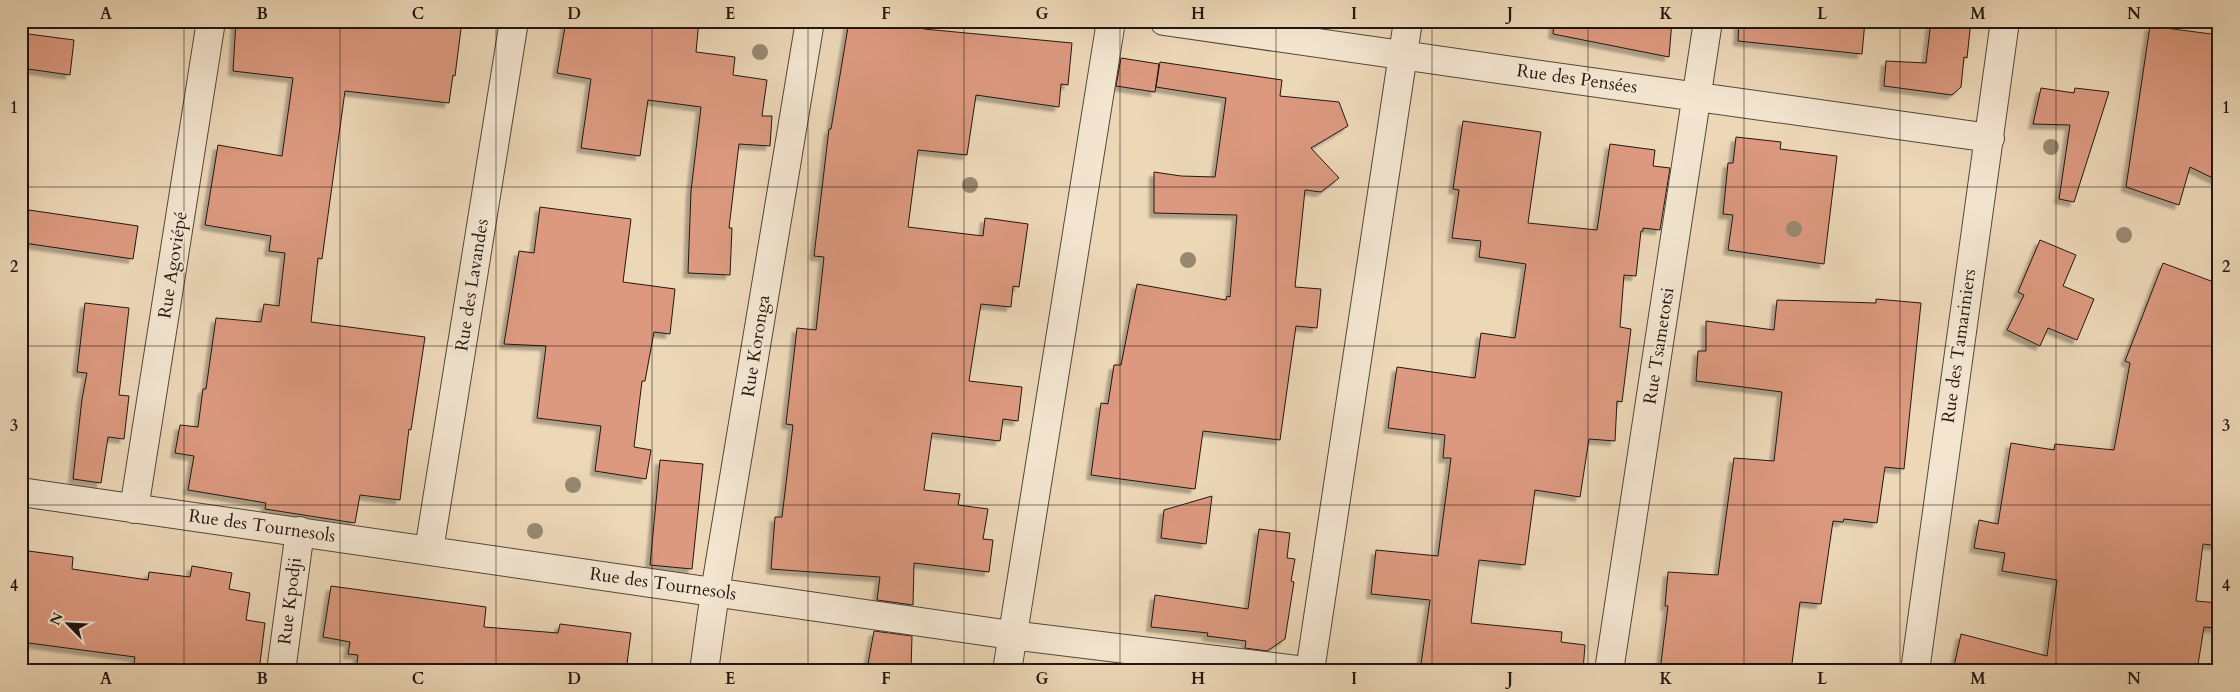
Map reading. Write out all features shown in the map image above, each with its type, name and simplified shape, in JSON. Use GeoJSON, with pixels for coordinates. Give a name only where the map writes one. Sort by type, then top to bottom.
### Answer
{"type":"FeatureCollection","features":[{"type":"Feature","properties":{"kind":"street","name":"Rue Agoviépé"},"geometry":{"type":"LineString","coordinates":[[134,509],[211,21]]}},
{"type":"Feature","properties":{"kind":"street","name":"Rue des Lavandes"},"geometry":{"type":"LineString","coordinates":[[429,550],[514,21]]}},
{"type":"Feature","properties":{"kind":"street","name":"Rue Koronga"},"geometry":{"type":"LineString","coordinates":[[704,671],[715,592],[810,21]]}},
{"type":"Feature","properties":{"kind":"street"},"geometry":{"type":"LineString","coordinates":[[1007,671],[1011,635],[1111,21]]}},
{"type":"Feature","properties":{"kind":"street","name":"Rue des Pensées"},"geometry":{"type":"LineString","coordinates":[[1164,21],[1403,56],[1698,95],[1990,138]]}},
{"type":"Feature","properties":{"kind":"street"},"geometry":{"type":"LineString","coordinates":[[1310,671],[1408,21]]}},
{"type":"Feature","properties":{"kind":"street","name":"Rue Tsametotsi"},"geometry":{"type":"LineString","coordinates":[[1609,671],[1708,21]]}},
{"type":"Feature","properties":{"kind":"street","name":"Rue des Tamariniers"},"geometry":{"type":"LineString","coordinates":[[1914,671],[2005,21]]}},
{"type":"Feature","properties":{"kind":"street","name":"Rue des Tournesols"},"geometry":{"type":"LineString","coordinates":[[21,492],[1011,635],[1305,671]]}},
{"type":"Feature","properties":{"kind":"street","name":"Rue Kpodji"},"geometry":{"type":"LineString","coordinates":[[281,671],[300,531]]}},
{"type":"Feature","properties":{"kind":"building"},"geometry":{"type":"Polygon","coordinates":[[[236,21],[265,21],[302,25],[303,21],[462,21],[455,76],[453,75],[449,103],[345,91],[322,259],[318,258],[311,322],[425,337],[411,430],[409,429],[400,500],[360,495],[355,523],[265,509],[266,503],[188,490],[194,456],[175,453],[180,425],[198,427],[203,389],[206,389],[216,318],[261,322],[264,304],[279,306],[285,253],[269,251],[271,236],[205,225],[218,145],[282,156],[293,78],[233,71],[236,21]]]}},
{"type":"Feature","properties":{"kind":"building"},"geometry":{"type":"Polygon","coordinates":[[[566,21],[699,21],[696,52],[735,57],[733,75],[767,80],[762,116],[772,116],[770,146],[739,144],[729,228],[732,228],[730,275],[688,273],[691,191],[701,107],[648,100],[640,156],[581,148],[591,79],[557,73],[566,21]]]}},
{"type":"Feature","properties":{"kind":"building"},"geometry":{"type":"Polygon","coordinates":[[[849,21],[925,21],[924,29],[1072,43],[1068,85],[1061,84],[1059,107],[976,95],[967,155],[918,150],[908,227],[983,236],[985,218],[1028,224],[1019,287],[1013,286],[1011,307],[981,304],[969,381],[1022,387],[1018,421],[1003,419],[1000,441],[932,433],[924,490],[960,494],[958,505],[988,509],[983,539],[993,540],[989,572],[914,563],[913,605],[877,600],[880,577],[771,569],[775,517],[782,517],[793,425],[786,424],[797,328],[816,330],[824,257],[814,256],[829,129],[831,129],[849,21]]]}},
{"type":"Feature","properties":{"kind":"building"},"geometry":{"type":"Polygon","coordinates":[[[1554,21],[1672,21],[1669,57],[1553,34],[1554,21]]]}},
{"type":"Feature","properties":{"kind":"building"},"geometry":{"type":"Polygon","coordinates":[[[1739,21],[1865,21],[1862,54],[1738,41],[1739,21]]]}},
{"type":"Feature","properties":{"kind":"building"},"geometry":{"type":"Polygon","coordinates":[[[1931,21],[1971,21],[1967,58],[1964,57],[1961,87],[1952,95],[1884,86],[1886,61],[1926,63],[1931,21]]]}},
{"type":"Feature","properties":{"kind":"building"},"geometry":{"type":"Polygon","coordinates":[[[2150,26],[2219,35],[2219,181],[2190,167],[2179,205],[2126,187],[2150,26]]]}},
{"type":"Feature","properties":{"kind":"building"},"geometry":{"type":"Polygon","coordinates":[[[21,33],[74,40],[70,75],[21,68],[21,33]]]}},
{"type":"Feature","properties":{"kind":"building"},"geometry":{"type":"Polygon","coordinates":[[[1121,58],[1159,64],[1155,92],[1116,86],[1121,58]]]}},
{"type":"Feature","properties":{"kind":"building"},"geometry":{"type":"Polygon","coordinates":[[[1160,62],[1282,80],[1280,96],[1339,102],[1348,126],[1311,148],[1339,178],[1321,192],[1305,190],[1295,287],[1321,289],[1317,328],[1296,326],[1280,440],[1203,431],[1195,489],[1091,475],[1101,403],[1108,404],[1114,365],[1121,365],[1137,284],[1226,300],[1227,296],[1230,297],[1237,215],[1154,213],[1154,172],[1181,176],[1215,177],[1226,98],[1156,87],[1160,62]]]}},
{"type":"Feature","properties":{"kind":"building"},"geometry":{"type":"Polygon","coordinates":[[[2041,88],[2074,93],[2075,88],[2109,92],[2074,202],[2059,199],[2070,125],[2033,124],[2041,88]]]}},
{"type":"Feature","properties":{"kind":"building"},"geometry":{"type":"Polygon","coordinates":[[[1463,121],[1541,132],[1528,223],[1597,230],[1610,144],[1655,150],[1653,166],[1670,168],[1660,230],[1643,228],[1643,231],[1641,231],[1636,276],[1624,275],[1620,327],[1631,329],[1622,402],[1617,401],[1615,441],[1589,439],[1580,497],[1535,490],[1525,565],[1479,560],[1471,623],[1562,632],[1561,642],[1585,645],[1583,671],[1420,671],[1430,600],[1371,594],[1376,550],[1438,556],[1451,458],[1443,458],[1445,435],[1388,428],[1397,367],[1475,378],[1481,333],[1515,338],[1526,264],[1479,257],[1481,241],[1452,238],[1459,190],[1453,189],[1463,121]]]}},
{"type":"Feature","properties":{"kind":"building"},"geometry":{"type":"Polygon","coordinates":[[[1736,137],[1781,142],[1780,149],[1837,156],[1824,264],[1728,250],[1733,215],[1723,214],[1728,163],[1733,163],[1736,137]]]}},
{"type":"Feature","properties":{"kind":"building"},"geometry":{"type":"Polygon","coordinates":[[[540,207],[631,219],[623,282],[675,289],[670,334],[654,332],[645,381],[642,381],[634,447],[651,450],[646,479],[595,471],[601,426],[537,418],[546,346],[504,344],[519,251],[534,253],[540,207]]]}},
{"type":"Feature","properties":{"kind":"building"},"geometry":{"type":"Polygon","coordinates":[[[29,210],[138,226],[133,259],[24,243],[29,210]]]}},
{"type":"Feature","properties":{"kind":"building"},"geometry":{"type":"Polygon","coordinates":[[[2040,240],[2076,255],[2063,286],[2094,299],[2077,340],[2048,328],[2040,346],[2007,330],[2024,295],[2018,292],[2040,240]]]}},
{"type":"Feature","properties":{"kind":"building"},"geometry":{"type":"Polygon","coordinates":[[[2163,263],[2219,284],[2219,546],[2203,544],[2196,601],[2219,603],[2219,608],[2216,628],[2204,627],[2197,671],[1953,671],[1961,634],[2047,656],[2057,580],[2002,571],[2005,553],[1974,548],[1979,520],[1998,524],[2011,443],[2054,450],[2055,444],[2114,450],[2130,363],[2125,361],[2163,263]]]}},
{"type":"Feature","properties":{"kind":"building"},"geometry":{"type":"Polygon","coordinates":[[[1876,299],[1921,303],[1904,469],[1885,467],[1877,523],[1844,519],[1843,522],[1833,521],[1821,604],[1800,602],[1791,671],[1660,671],[1668,606],[1665,606],[1668,572],[1718,575],[1734,458],[1774,461],[1782,392],[1696,381],[1698,351],[1706,351],[1706,321],[1774,330],[1777,300],[1876,303],[1876,299]]]}},
{"type":"Feature","properties":{"kind":"building"},"geometry":{"type":"Polygon","coordinates":[[[85,303],[129,308],[119,395],[129,396],[124,439],[108,437],[101,483],[73,479],[82,399],[87,373],[77,372],[85,303]]]}},
{"type":"Feature","properties":{"kind":"building"},"geometry":{"type":"Polygon","coordinates":[[[660,460],[703,464],[692,569],[650,565],[660,460]]]}},
{"type":"Feature","properties":{"kind":"building"},"geometry":{"type":"Polygon","coordinates":[[[1212,496],[1206,544],[1161,538],[1164,510],[1212,496]]]}},
{"type":"Feature","properties":{"kind":"building"},"geometry":{"type":"Polygon","coordinates":[[[1259,529],[1290,533],[1287,558],[1295,559],[1291,581],[1294,582],[1285,639],[1267,651],[1245,648],[1246,641],[1207,636],[1208,633],[1151,627],[1155,595],[1248,609],[1259,529]]]}},
{"type":"Feature","properties":{"kind":"building"},"geometry":{"type":"Polygon","coordinates":[[[21,550],[73,557],[72,569],[148,580],[149,572],[190,577],[192,566],[232,573],[229,589],[250,593],[246,620],[265,623],[259,671],[215,666],[214,671],[133,671],[135,657],[21,642],[21,550]]]}},
{"type":"Feature","properties":{"kind":"building"},"geometry":{"type":"Polygon","coordinates":[[[331,586],[486,607],[484,627],[558,633],[560,624],[631,633],[626,671],[356,671],[358,655],[348,654],[350,642],[323,637],[331,586]]]}},
{"type":"Feature","properties":{"kind":"building"},"geometry":{"type":"Polygon","coordinates":[[[874,631],[912,636],[911,671],[868,664],[874,631]]]}}]}
